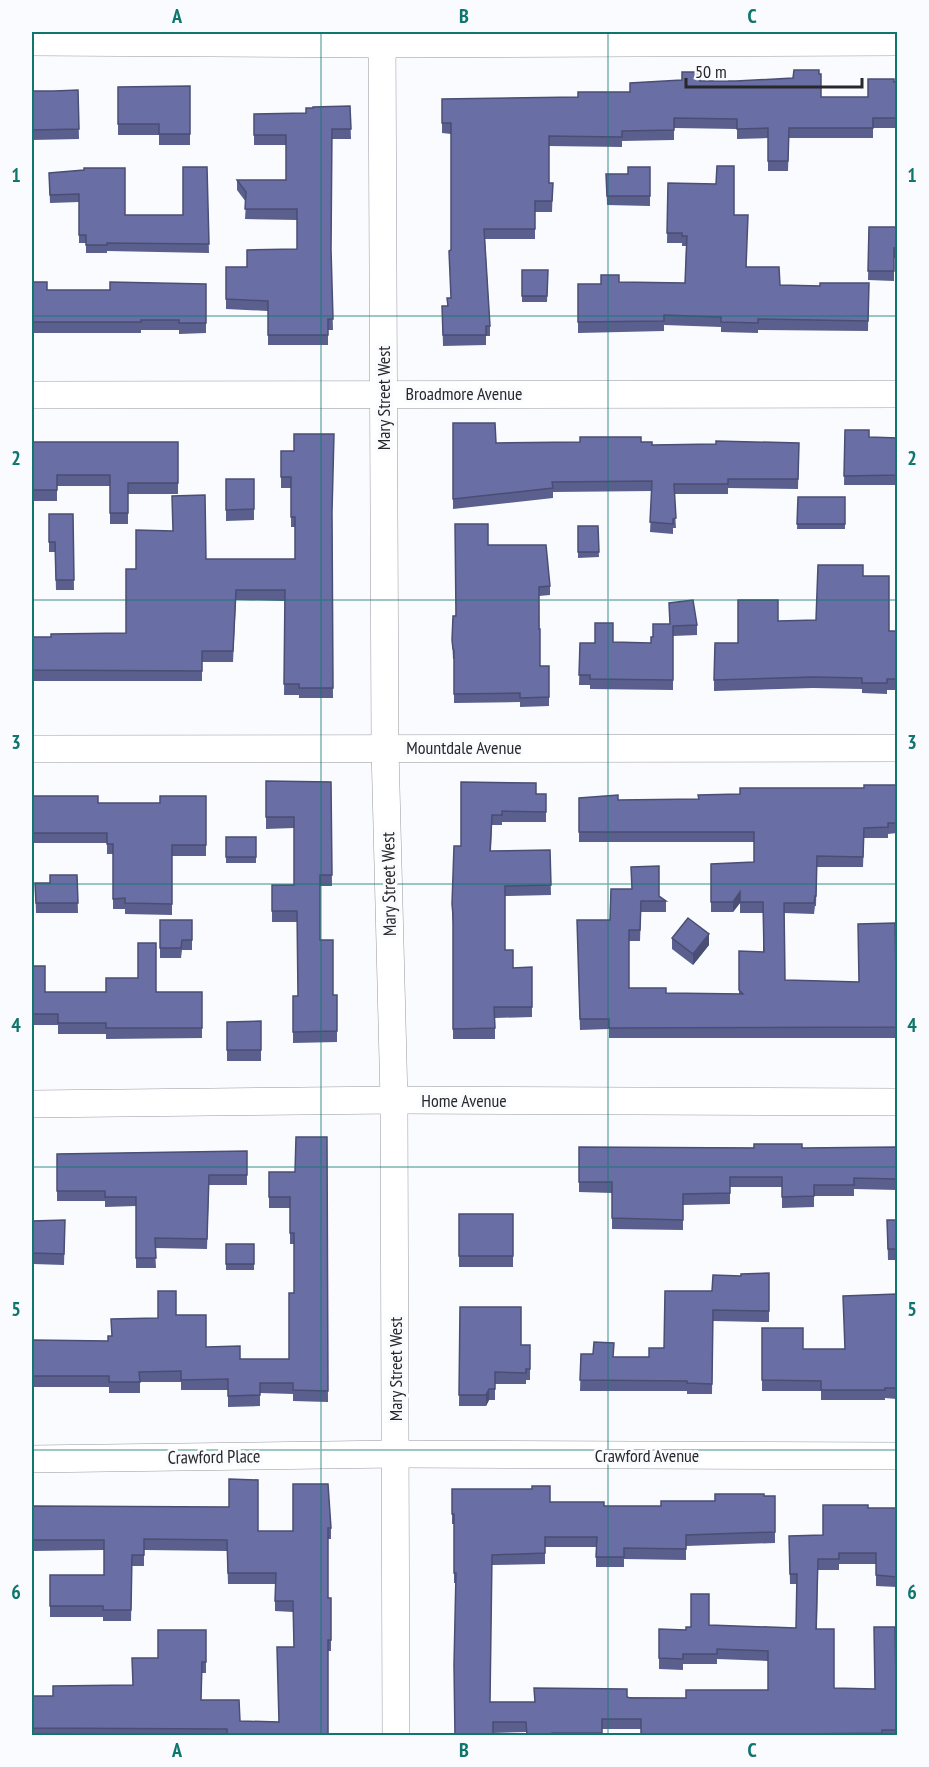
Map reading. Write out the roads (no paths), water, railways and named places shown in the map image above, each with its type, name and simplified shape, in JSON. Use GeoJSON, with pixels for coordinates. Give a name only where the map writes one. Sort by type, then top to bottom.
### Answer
{"type":"FeatureCollection","features":[{"type":"Feature","properties":{"kind":"street"},"geometry":{"type":"LineString","coordinates":[[32,42],[382,38],[897,42]]}},
{"type":"Feature","properties":{"kind":"street","name":"Mary Street West"},"geometry":{"type":"LineString","coordinates":[[382,38],[385,748],[394,1100],[396,1736]]}},
{"type":"Feature","properties":{"kind":"street","name":"Broadmore Avenue"},"geometry":{"type":"LineString","coordinates":[[32,395],[897,394]]}},
{"type":"Feature","properties":{"kind":"street","name":"Mountdale Avenue"},"geometry":{"type":"LineString","coordinates":[[32,749],[897,748]]}},
{"type":"Feature","properties":{"kind":"street","name":"Home Avenue"},"geometry":{"type":"LineString","coordinates":[[32,1104],[394,1100],[897,1102]]}},
{"type":"Feature","properties":{"kind":"street","name":"Crawford Avenue"},"geometry":{"type":"LineString","coordinates":[[396,1455],[897,1456]]}},
{"type":"Feature","properties":{"kind":"street","name":"Crawford Place"},"geometry":{"type":"LineString","coordinates":[[32,1459],[396,1455]]}}]}
